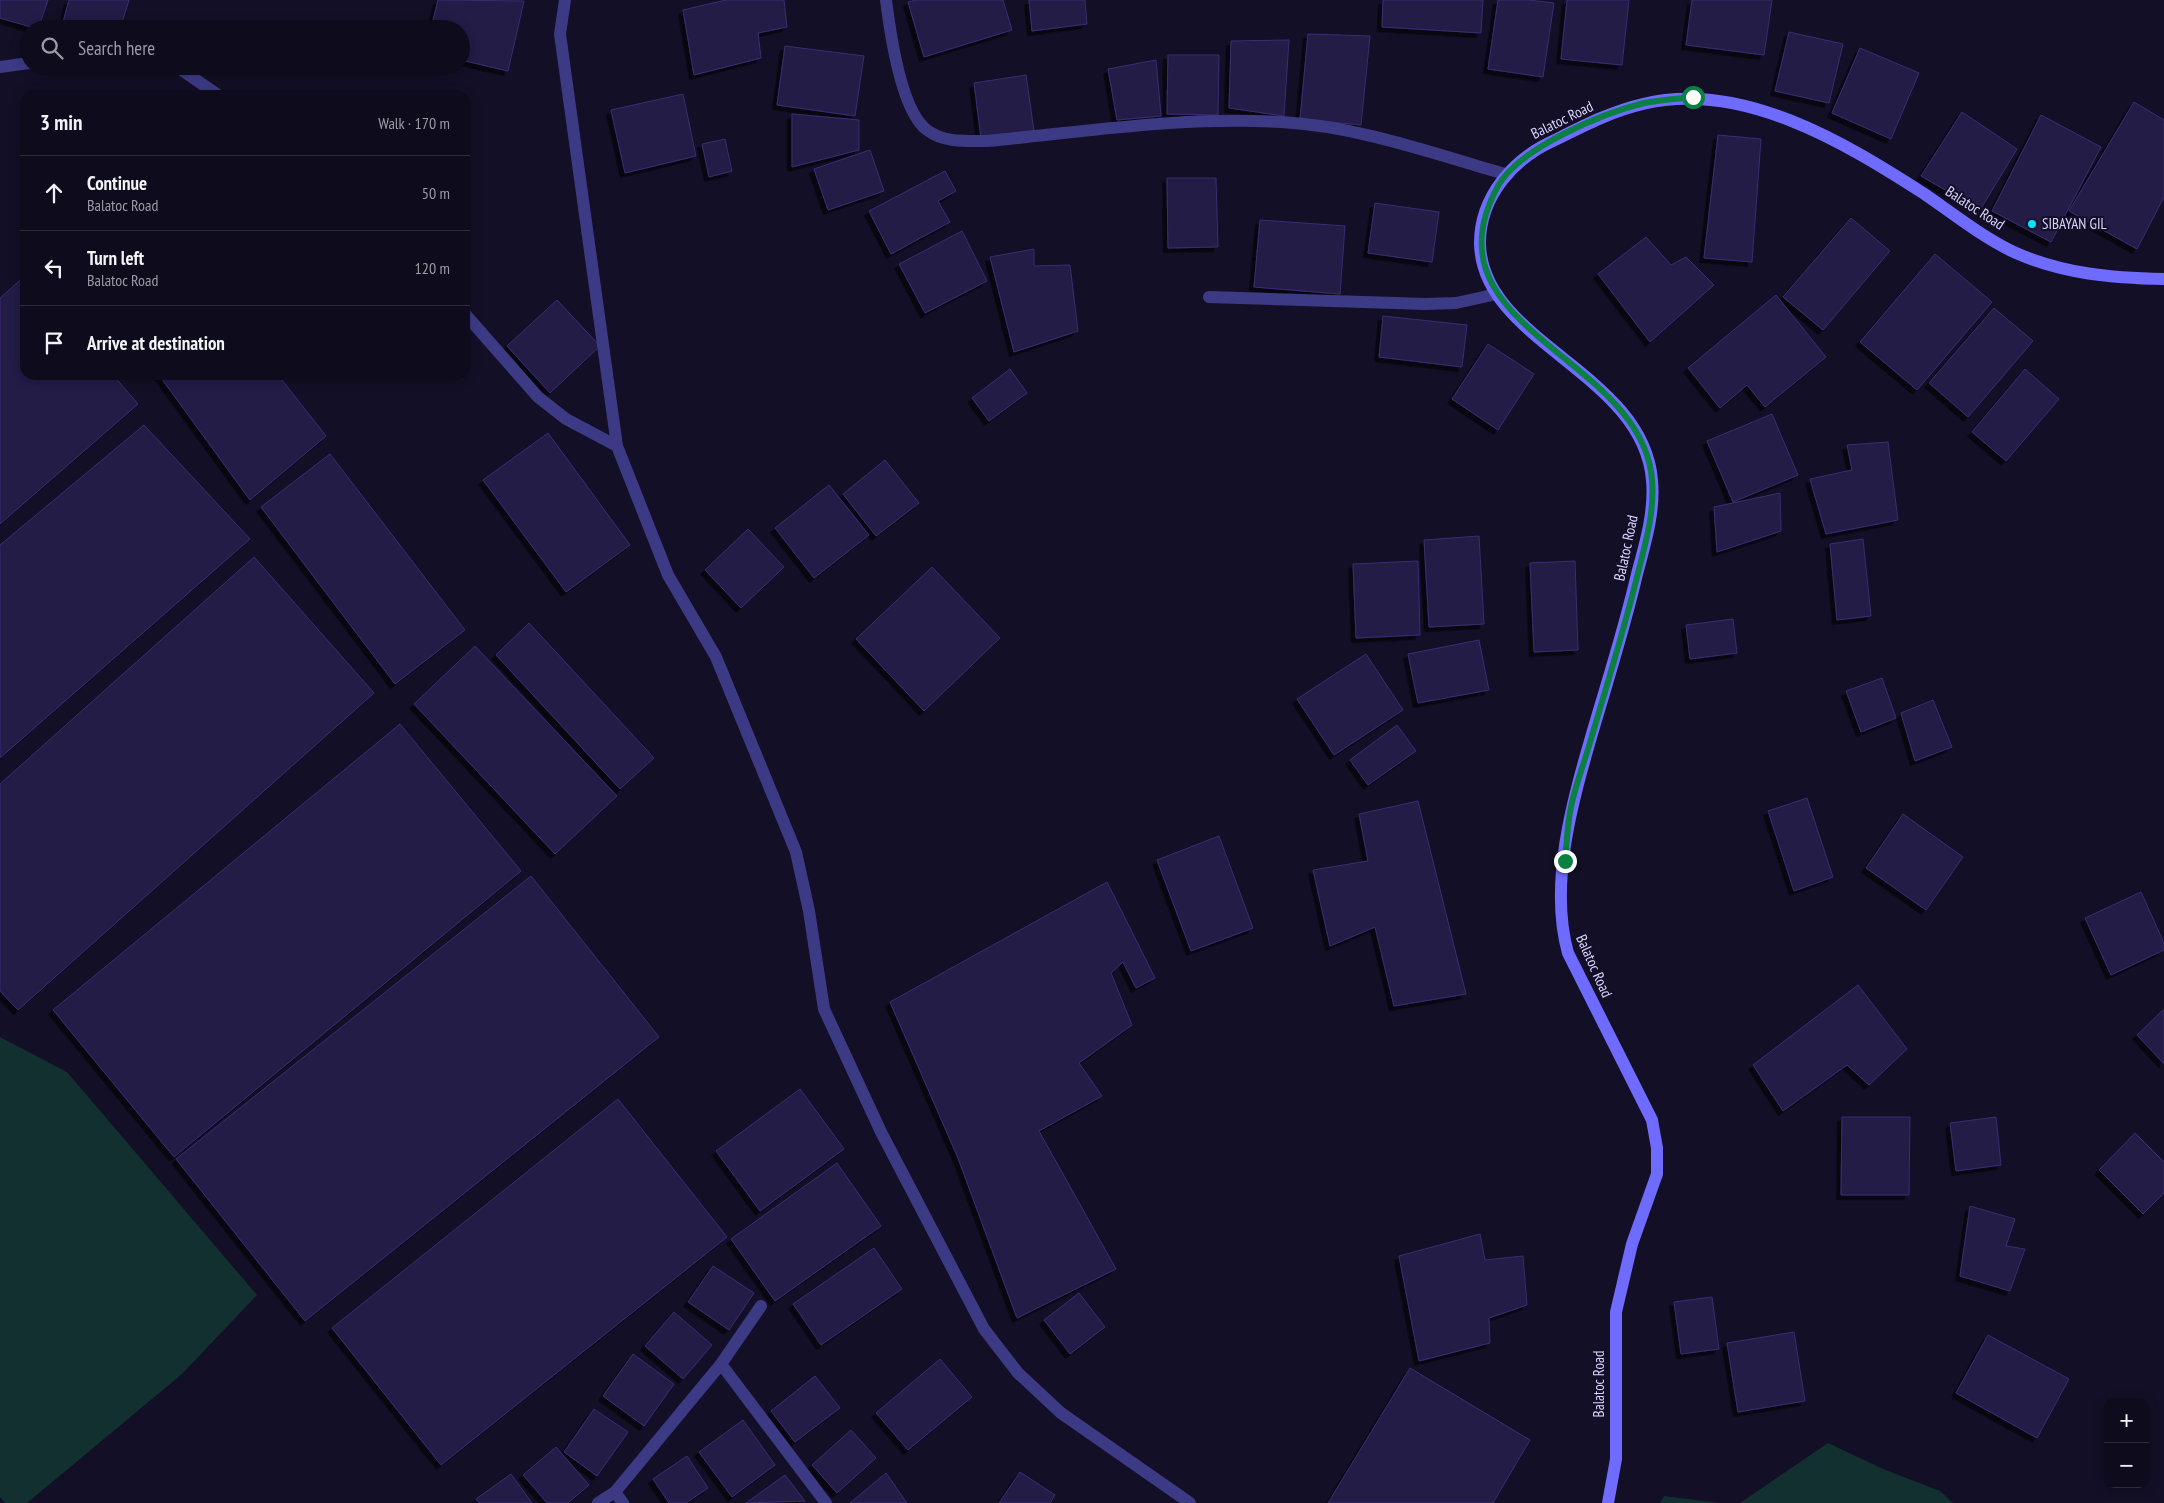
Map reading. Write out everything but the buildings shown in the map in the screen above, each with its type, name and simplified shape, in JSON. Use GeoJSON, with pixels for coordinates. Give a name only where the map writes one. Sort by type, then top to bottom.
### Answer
{"type":"FeatureCollection","features":[{"type":"Feature","properties":{"kind":"main road","name":"Balatoc Road"},"geometry":{"type":"LineString","coordinates":[[1608,1503],[1616,1459],[1616,1312],[1632,1244],[1657,1174],[1657,1148],[1652,1120],[1568,953],[1563,935],[1560,903],[1571,808],[1633,593],[1650,522],[1652,479],[1643,444],[1626,416],[1596,384],[1551,349],[1516,317],[1497,294],[1486,272],[1480,244],[1484,220],[1492,198],[1505,174],[1539,147],[1610,114],[1646,103],[1693,97],[1734,103],[1786,119],[1835,140],[1890,172],[2010,251],[2068,271],[2113,278],[2164,279]]}},
{"type":"Feature","properties":{"kind":"street"},"geometry":{"type":"LineString","coordinates":[[565,0],[560,34],[617,446],[668,575],[716,657],[796,852],[824,1009],[881,1132],[984,1329],[1018,1373],[1061,1413],[1190,1503]]}},
{"type":"Feature","properties":{"kind":"street"},"geometry":{"type":"LineString","coordinates":[[886,0],[904,92],[916,120],[928,131],[951,141],[987,141],[1200,121],[1281,122],[1348,130],[1505,174]]}},
{"type":"Feature","properties":{"kind":"street"},"geometry":{"type":"LineString","coordinates":[[0,67],[20,64]]}},
{"type":"Feature","properties":{"kind":"street"},"geometry":{"type":"LineString","coordinates":[[189,75],[211,90]]}},
{"type":"Feature","properties":{"kind":"street"},"geometry":{"type":"LineString","coordinates":[[1209,297],[1426,304],[1456,303],[1497,294]]}},
{"type":"Feature","properties":{"kind":"street"},"geometry":{"type":"LineString","coordinates":[[470,320],[538,397],[566,419],[617,446]]}},
{"type":"Feature","properties":{"kind":"street"},"geometry":{"type":"LineString","coordinates":[[598,1503],[615,1492],[721,1364],[761,1306]]}},
{"type":"Feature","properties":{"kind":"street"},"geometry":{"type":"LineString","coordinates":[[721,1364],[826,1503]]}},
{"type":"Feature","properties":{"kind":"street"},"geometry":{"type":"LineString","coordinates":[[615,1492],[623,1503]]}},
{"type":"Feature","properties":{"kind":"green space"},"geometry":{"type":"Polygon","coordinates":[[[0,1037],[67,1072],[257,1295],[182,1374],[27,1503],[5,1503],[0,1497],[0,1037]]]}},
{"type":"Feature","properties":{"kind":"green space"},"geometry":{"type":"Polygon","coordinates":[[[1828,1443],[1883,1469],[1940,1491],[1953,1503],[1740,1503],[1828,1443]]]}},
{"type":"Feature","properties":{"kind":"green space"},"geometry":{"type":"Polygon","coordinates":[[[1664,1496],[1719,1503],[1660,1503],[1664,1496]]]}},
{"type":"Feature","properties":{"kind":"place","name":"SIBAYAN GIL"},"geometry":{"type":"Point","coordinates":[2032,224]}},
{"type":"Feature","properties":{"kind":"route"},"geometry":{"type":"LineString","coordinates":[[1565,861],[1571,808],[1631,602],[1650,522],[1652,479],[1643,444],[1631,422],[1596,384],[1551,349],[1516,317],[1497,294],[1486,272],[1480,244],[1484,220],[1492,198],[1505,174],[1539,147],[1610,114],[1646,103],[1693,97]]}}]}
